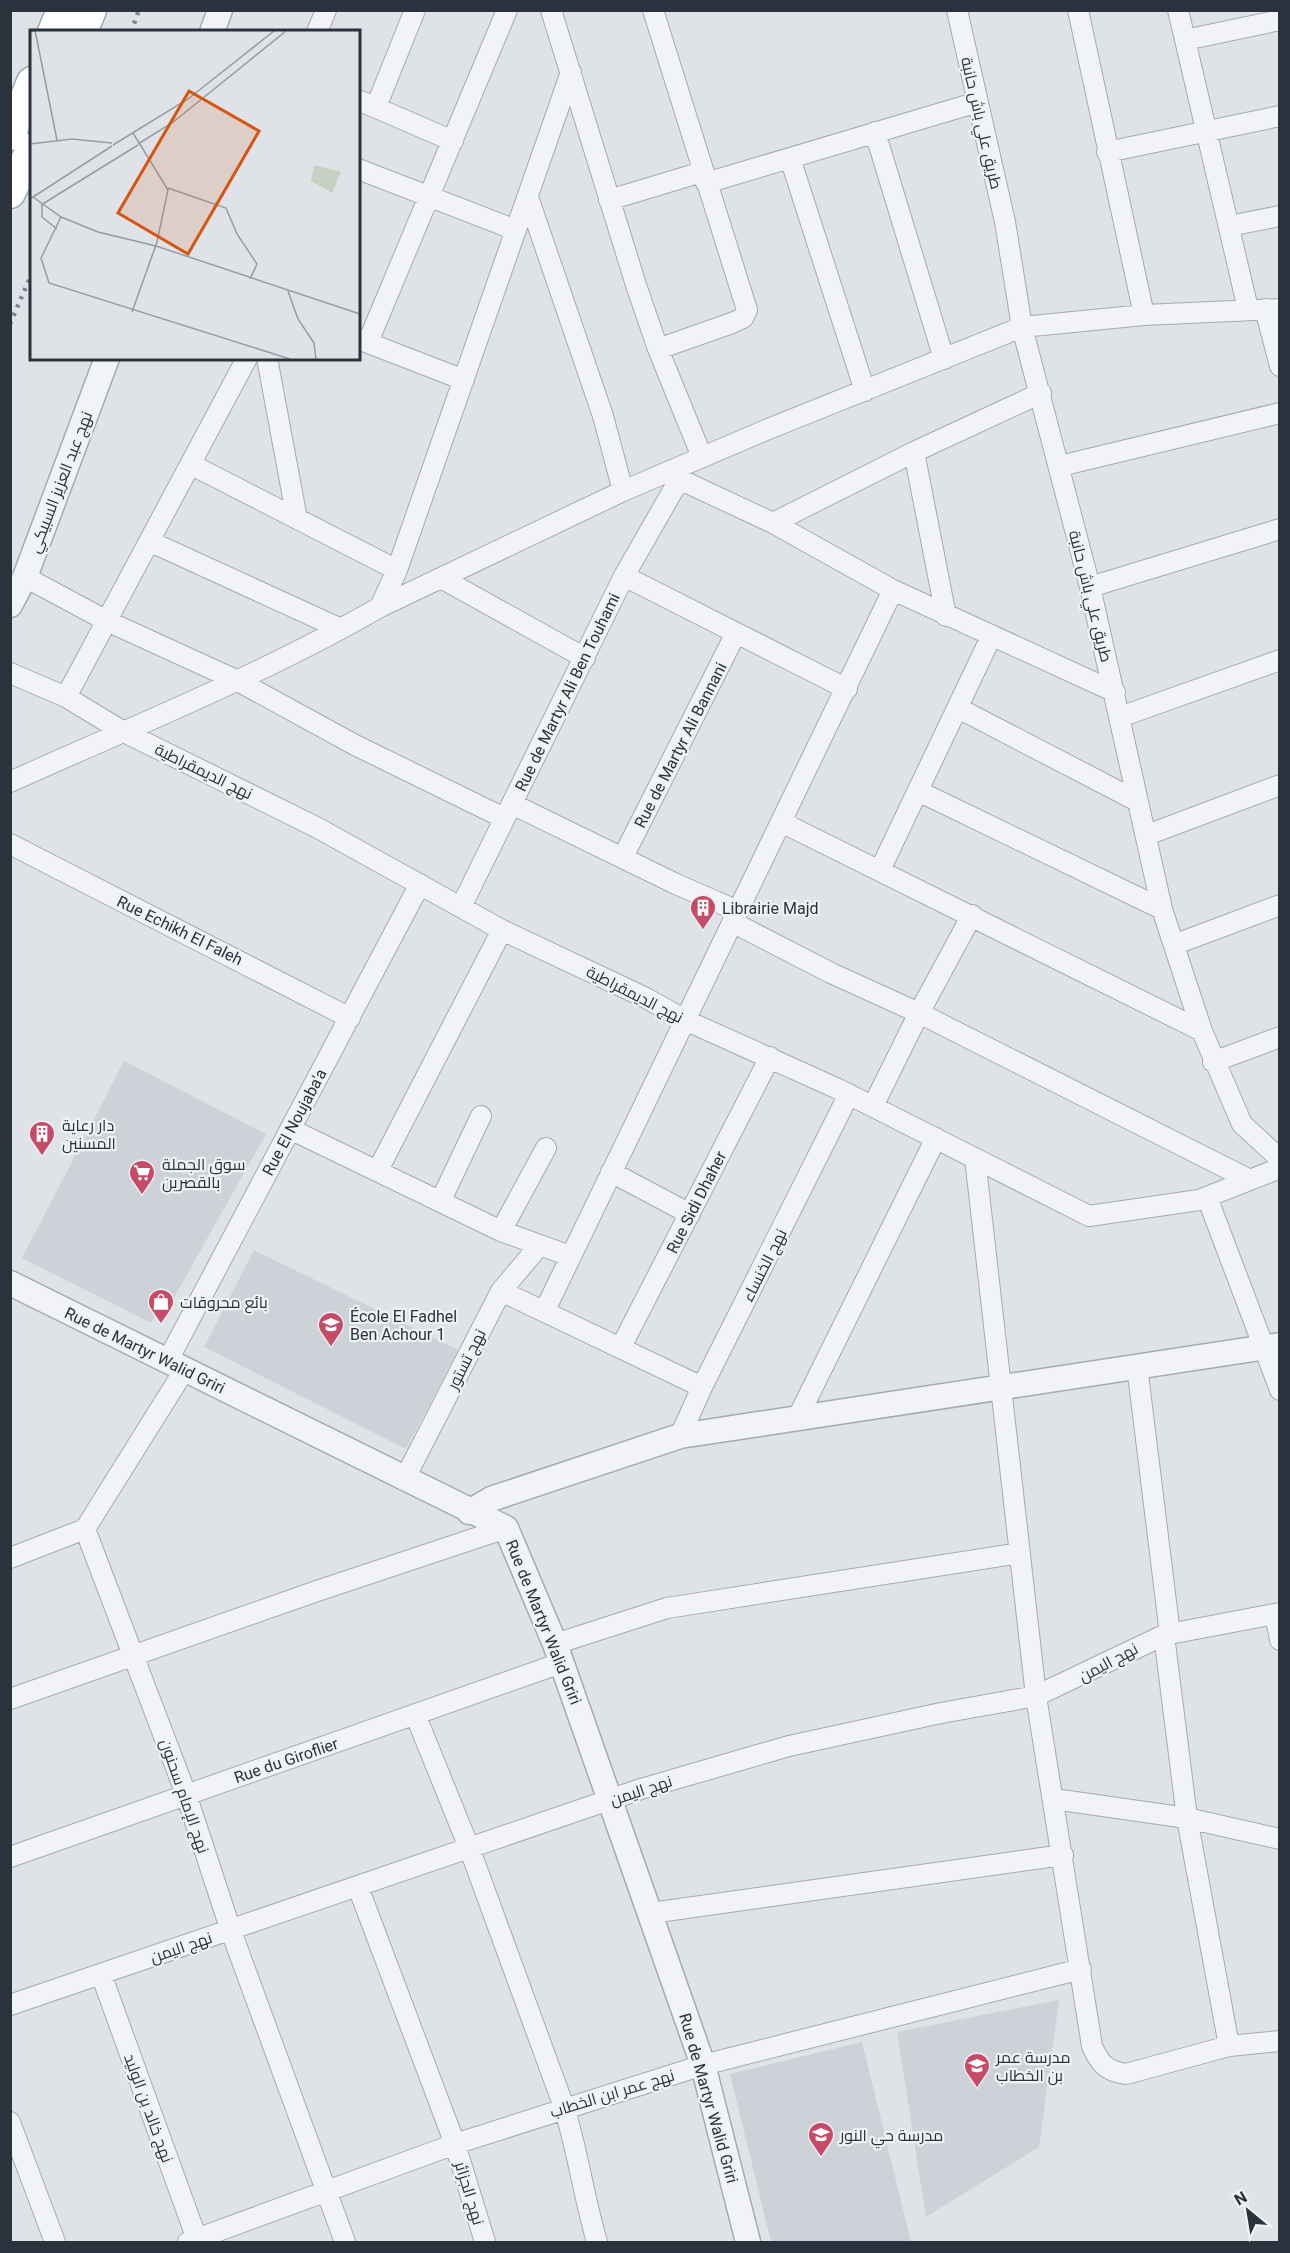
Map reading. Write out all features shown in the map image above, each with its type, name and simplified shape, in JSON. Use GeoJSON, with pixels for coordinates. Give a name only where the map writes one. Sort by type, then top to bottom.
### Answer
{"type":"FeatureCollection","features":[{"type":"Feature","properties":{"kind":"main road"},"geometry":{"type":"LineString","coordinates":[[54,30],[63,10]]}},
{"type":"Feature","properties":{"kind":"main road"},"geometry":{"type":"LineString","coordinates":[[83,30],[91,10]]}},
{"type":"Feature","properties":{"kind":"main road"},"geometry":{"type":"LineString","coordinates":[[10,135],[30,87]]}},
{"type":"Feature","properties":{"kind":"main road"},"geometry":{"type":"LineString","coordinates":[[13,180],[30,151]]}},
{"type":"Feature","properties":{"kind":"street"},"geometry":{"type":"LineString","coordinates":[[213,30],[220,10]]}},
{"type":"Feature","properties":{"kind":"street"},"geometry":{"type":"LineString","coordinates":[[318,30],[326,10]]}},
{"type":"Feature","properties":{"kind":"street"},"geometry":{"type":"LineString","coordinates":[[415,10],[367,104],[453,141]]}},
{"type":"Feature","properties":{"kind":"street"},"geometry":{"type":"LineString","coordinates":[[464,380],[363,340],[429,197],[507,10]]}},
{"type":"Feature","properties":{"kind":"street"},"geometry":{"type":"LineString","coordinates":[[551,10],[609,200],[658,349],[702,457]]}},
{"type":"Feature","properties":{"kind":"street"},"geometry":{"type":"LineString","coordinates":[[653,10],[747,310],[746,315],[732,323],[658,349]]}},
{"type":"Feature","properties":{"kind":"street","name":"طريق علي باش حانبة"},"geometry":{"type":"LineString","coordinates":[[957,10],[1005,222],[1022,327],[1090,587],[1162,909],[1176,944],[1213,1062],[1242,1124],[1280,1159]]}},
{"type":"Feature","properties":{"kind":"street"},"geometry":{"type":"LineString","coordinates":[[1078,10],[1144,315]]}},
{"type":"Feature","properties":{"kind":"street"},"geometry":{"type":"LineString","coordinates":[[1178,10],[1229,226],[1264,309],[1280,366]]}},
{"type":"Feature","properties":{"kind":"street"},"geometry":{"type":"LineString","coordinates":[[1185,40],[1280,20]]}},
{"type":"Feature","properties":{"kind":"street"},"geometry":{"type":"LineString","coordinates":[[380,607],[397,570],[571,72]]}},
{"type":"Feature","properties":{"kind":"street"},"geometry":{"type":"LineString","coordinates":[[609,200],[790,158],[978,102]]}},
{"type":"Feature","properties":{"kind":"street"},"geometry":{"type":"LineString","coordinates":[[1107,152],[1280,116]]}},
{"type":"Feature","properties":{"kind":"street"},"geometry":{"type":"LineString","coordinates":[[875,132],[944,359]]}},
{"type":"Feature","properties":{"kind":"street"},"geometry":{"type":"LineString","coordinates":[[790,158],[865,391]]}},
{"type":"Feature","properties":{"kind":"street"},"geometry":{"type":"LineString","coordinates":[[360,170],[516,230]]}},
{"type":"Feature","properties":{"kind":"street"},"geometry":{"type":"LineString","coordinates":[[528,197],[603,416],[623,491]]}},
{"type":"Feature","properties":{"kind":"street"},"geometry":{"type":"LineString","coordinates":[[1229,226],[1280,216]]}},
{"type":"Feature","properties":{"kind":"street"},"geometry":{"type":"LineString","coordinates":[[10,782],[236,680],[341,629],[380,607],[623,491],[672,477],[702,457],[1022,327],[1144,315],[1264,309]]}},
{"type":"Feature","properties":{"kind":"street","name":"نهج عبد العزيز السبيكي"},"geometry":{"type":"LineString","coordinates":[[10,604],[25,576],[105,360]]}},
{"type":"Feature","properties":{"kind":"street"},"geometry":{"type":"LineString","coordinates":[[66,697],[247,360]]}},
{"type":"Feature","properties":{"kind":"street"},"geometry":{"type":"LineString","coordinates":[[267,360],[297,519]]}},
{"type":"Feature","properties":{"kind":"street"},"geometry":{"type":"LineString","coordinates":[[773,523],[914,452],[1041,393]]}},
{"type":"Feature","properties":{"kind":"street"},"geometry":{"type":"LineString","coordinates":[[1060,466],[1280,413]]}},
{"type":"Feature","properties":{"kind":"street"},"geometry":{"type":"LineString","coordinates":[[914,452],[946,616]]}},
{"type":"Feature","properties":{"kind":"street"},"geometry":{"type":"LineString","coordinates":[[192,465],[397,570]]}},
{"type":"Feature","properties":{"kind":"street"},"geometry":{"type":"LineString","coordinates":[[672,477],[773,523],[893,590],[946,616],[1114,692]]}},
{"type":"Feature","properties":{"kind":"street","name":"Rue de Martyr Ali Ben Touhami"},"geometry":{"type":"LineString","coordinates":[[461,907],[672,477]]}},
{"type":"Feature","properties":{"kind":"street"},"geometry":{"type":"LineString","coordinates":[[1090,587],[1280,529]]}},
{"type":"Feature","properties":{"kind":"street"},"geometry":{"type":"LineString","coordinates":[[151,542],[341,629]]}},
{"type":"Feature","properties":{"kind":"street"},"geometry":{"type":"LineString","coordinates":[[25,576],[107,621],[236,680],[356,745],[508,811],[623,857],[735,916],[831,973],[919,1013],[1250,1180]]}},
{"type":"Feature","properties":{"kind":"street"},"geometry":{"type":"LineString","coordinates":[[624,576],[847,689]]}},
{"type":"Feature","properties":{"kind":"street"},"geometry":{"type":"LineString","coordinates":[[441,578],[585,658]]}},
{"type":"Feature","properties":{"kind":"street"},"geometry":{"type":"LineString","coordinates":[[545,1310],[893,590]]}},
{"type":"Feature","properties":{"kind":"street","name":"Rue de Martyr Ali Bannani"},"geometry":{"type":"LineString","coordinates":[[623,857],[736,633]]}},
{"type":"Feature","properties":{"kind":"street"},"geometry":{"type":"LineString","coordinates":[[880,870],[991,637]]}},
{"type":"Feature","properties":{"kind":"street"},"geometry":{"type":"LineString","coordinates":[[1120,717],[1280,660]]}},
{"type":"Feature","properties":{"kind":"street","name":"نهج الديمقراطية"},"geometry":{"type":"LineString","coordinates":[[10,673],[66,697],[122,731],[316,826],[501,930],[646,998],[685,1020],[849,1094],[1089,1216],[1207,1197],[1280,1168]]}},
{"type":"Feature","properties":{"kind":"street"},"geometry":{"type":"LineString","coordinates":[[957,708],[1137,801]]}},
{"type":"Feature","properties":{"kind":"street"},"geometry":{"type":"LineString","coordinates":[[1147,835],[1280,785]]}},
{"type":"Feature","properties":{"kind":"street"},"geometry":{"type":"LineString","coordinates":[[918,791],[1162,909]]}},
{"type":"Feature","properties":{"kind":"street"},"geometry":{"type":"LineString","coordinates":[[781,822],[1202,1031]]}},
{"type":"Feature","properties":{"kind":"street","name":"Rue Echikh El Faleh"},"geometry":{"type":"LineString","coordinates":[[10,844],[232,955],[350,1018]]}},
{"type":"Feature","properties":{"kind":"street","name":"Rue El Noujaba'a"},"geometry":{"type":"LineString","coordinates":[[176,1364],[290,1129],[420,884]]}},
{"type":"Feature","properties":{"kind":"street"},"geometry":{"type":"LineString","coordinates":[[1176,944],[1280,905]]}},
{"type":"Feature","properties":{"kind":"street"},"geometry":{"type":"LineString","coordinates":[[873,1106],[919,1013],[972,915]]}},
{"type":"Feature","properties":{"kind":"street"},"geometry":{"type":"LineString","coordinates":[[378,1170],[501,930]]}},
{"type":"Feature","properties":{"kind":"street"},"geometry":{"type":"LineString","coordinates":[[1213,1062],[1280,1037]]}},
{"type":"Feature","properties":{"kind":"street","name":"Rue Sidi Dhaher"},"geometry":{"type":"LineString","coordinates":[[621,1347],[770,1057]]}},
{"type":"Feature","properties":{"kind":"street","name":"نهج الخنساء"},"geometry":{"type":"LineString","coordinates":[[680,1436],[849,1094]]}},
{"type":"Feature","properties":{"kind":"street"},"geometry":{"type":"LineString","coordinates":[[441,1200],[481,1116]]}},
{"type":"Feature","properties":{"kind":"street"},"geometry":{"type":"LineString","coordinates":[[290,1129],[501,1231],[570,1256]]}},
{"type":"Feature","properties":{"kind":"street"},"geometry":{"type":"LineString","coordinates":[[798,1418],[936,1138]]}},
{"type":"Feature","properties":{"kind":"street"},"geometry":{"type":"LineString","coordinates":[[501,1231],[546,1148]]}},
{"type":"Feature","properties":{"kind":"street"},"geometry":{"type":"LineString","coordinates":[[975,1158],[1036,1696],[1092,2046],[1099,2062],[1110,2072],[1126,2074],[1229,2046],[1280,2042]]}},
{"type":"Feature","properties":{"kind":"street"},"geometry":{"type":"LineString","coordinates":[[611,1172],[690,1214]]}},
{"type":"Feature","properties":{"kind":"street"},"geometry":{"type":"LineString","coordinates":[[1207,1197],[1272,1347],[1280,1390]]}},
{"type":"Feature","properties":{"kind":"street","name":"نهج تستور"},"geometry":{"type":"LineString","coordinates":[[404,1480],[501,1290],[539,1246]]}},
{"type":"Feature","properties":{"kind":"street","name":"Rue de Martyr Walid Griri"},"geometry":{"type":"LineString","coordinates":[[10,1283],[404,1480],[506,1528],[558,1653],[703,2065],[748,2242]]}},
{"type":"Feature","properties":{"kind":"street"},"geometry":{"type":"LineString","coordinates":[[501,1290],[702,1388]]}},
{"type":"Feature","properties":{"kind":"street"},"geometry":{"type":"LineString","coordinates":[[469,1512],[491,1499],[680,1436],[1272,1347]]}},
{"type":"Feature","properties":{"kind":"street"},"geometry":{"type":"LineString","coordinates":[[10,1558],[85,1529],[176,1364]]}},
{"type":"Feature","properties":{"kind":"street"},"geometry":{"type":"LineString","coordinates":[[1137,1366],[1187,1818],[1229,2046]]}},
{"type":"Feature","properties":{"kind":"street"},"geometry":{"type":"LineString","coordinates":[[10,1699],[506,1528]]}},
{"type":"Feature","properties":{"kind":"street","name":"نهج الإمام سحنون"},"geometry":{"type":"LineString","coordinates":[[85,1529],[186,1794],[231,1931],[345,2242]]}},
{"type":"Feature","properties":{"kind":"street","name":"Rue du Giroflier"},"geometry":{"type":"LineString","coordinates":[[10,1857],[415,1714],[667,1608],[1020,1553]]}},
{"type":"Feature","properties":{"kind":"street"},"geometry":{"type":"LineString","coordinates":[[1277,1613],[1280,1640]]}},
{"type":"Feature","properties":{"kind":"street","name":"نهج اليمن"},"geometry":{"type":"LineString","coordinates":[[10,2005],[470,1850],[611,1799],[789,1746],[941,1713],[1036,1696],[1167,1635],[1277,1613]]}},
{"type":"Feature","properties":{"kind":"street"},"geometry":{"type":"LineString","coordinates":[[415,1714],[470,1850],[564,2107],[576,2144],[587,2205],[597,2242]]}},
{"type":"Feature","properties":{"kind":"street"},"geometry":{"type":"LineString","coordinates":[[1054,1799],[1187,1818],[1280,1839]]}},
{"type":"Feature","properties":{"kind":"street"},"geometry":{"type":"LineString","coordinates":[[651,1913],[1063,1855]]}},
{"type":"Feature","properties":{"kind":"street","name":"نهج الجزائر"},"geometry":{"type":"LineString","coordinates":[[358,1887],[455,2144],[485,2242]]}},
{"type":"Feature","properties":{"kind":"street","name":"نهج عمر ابن الخطاب"},"geometry":{"type":"LineString","coordinates":[[194,2242],[455,2144],[564,2107],[703,2065],[1081,1970]]}},
{"type":"Feature","properties":{"kind":"street","name":"نهج خالد بن الوليد"},"geometry":{"type":"LineString","coordinates":[[101,1974],[194,2242]]}},
{"type":"Feature","properties":{"kind":"street"},"geometry":{"type":"LineString","coordinates":[[10,2122],[56,2242]]}},
{"type":"Feature","properties":{"kind":"shaded area","name":"سوق الجملة بالقصرين"},"geometry":{"type":"Polygon","coordinates":[[[124,1061],[266,1134],[162,1319],[155,1315],[151,1323],[22,1258],[124,1061]]]}},
{"type":"Feature","properties":{"kind":"shaded area","name":"École El Fadhel Ben Achour 1"},"geometry":{"type":"Polygon","coordinates":[[[254,1250],[458,1350],[406,1449],[204,1347],[254,1250]]]}},
{"type":"Feature","properties":{"kind":"shaded area","name":"مدرسة عمر بن الخطاب"},"geometry":{"type":"Polygon","coordinates":[[[1059,2000],[1039,2147],[926,2217],[897,2032],[1059,2000]]]}},
{"type":"Feature","properties":{"kind":"shaded area","name":"مدرسة حي النور"},"geometry":{"type":"Polygon","coordinates":[[[862,2042],[911,2242],[771,2242],[730,2074],[862,2042]]]}},
{"type":"Feature","properties":{"kind":"railway"},"geometry":{"type":"LineString","coordinates":[[132,30],[139,10]]}},
{"type":"Feature","properties":{"kind":"railway"},"geometry":{"type":"LineString","coordinates":[[10,324],[30,278]]}},
{"type":"Feature","properties":{"kind":"place","name":"Librairie Majd"},"geometry":{"type":"Point","coordinates":[703,931]}},
{"type":"Feature","properties":{"kind":"place","name":"دار رعاية المسنين"},"geometry":{"type":"Point","coordinates":[42,1157]}},
{"type":"Feature","properties":{"kind":"place","name":"سوق الجملة بالقصرين"},"geometry":{"type":"Point","coordinates":[142,1196]}},
{"type":"Feature","properties":{"kind":"place","name":"بائع محروقات"},"geometry":{"type":"Point","coordinates":[161,1325]}},
{"type":"Feature","properties":{"kind":"place","name":"École El Fadhel Ben Achour 1"},"geometry":{"type":"Point","coordinates":[331,1348]}},
{"type":"Feature","properties":{"kind":"place","name":"مدرسة عمر بن الخطاب"},"geometry":{"type":"Point","coordinates":[977,2089]}},
{"type":"Feature","properties":{"kind":"place","name":"مدرسة حي النور"},"geometry":{"type":"Point","coordinates":[821,2158]}}]}
